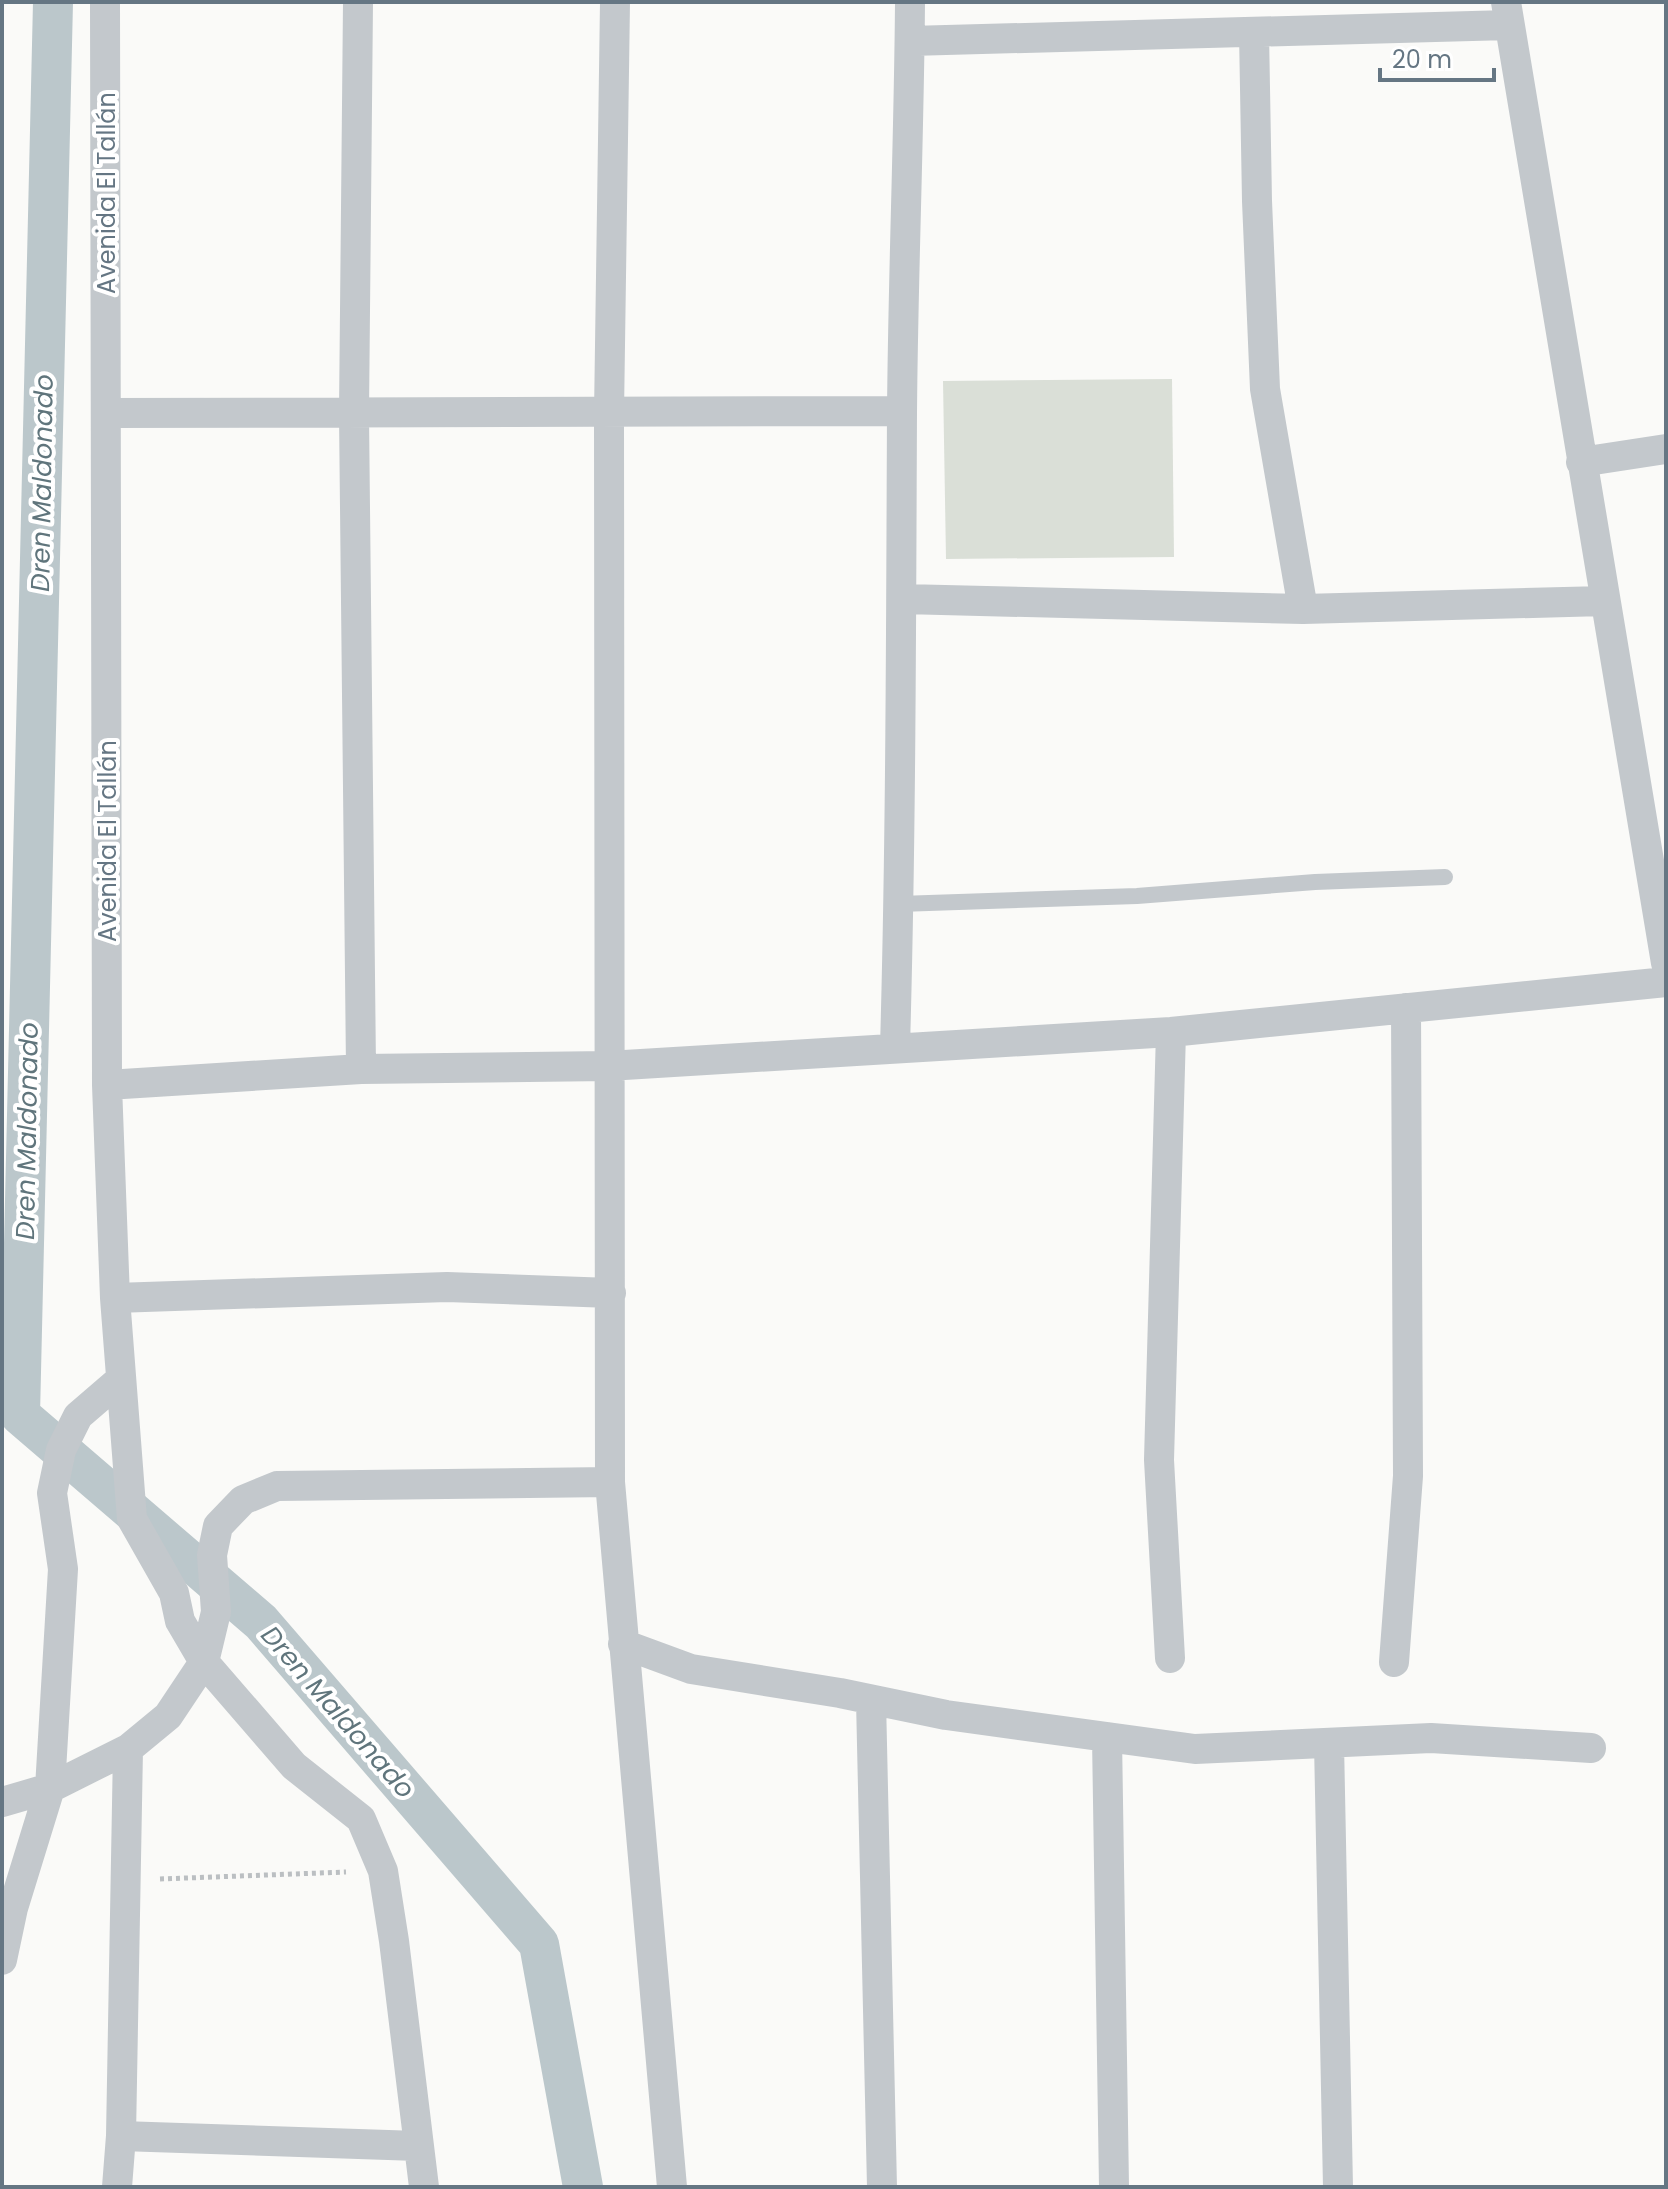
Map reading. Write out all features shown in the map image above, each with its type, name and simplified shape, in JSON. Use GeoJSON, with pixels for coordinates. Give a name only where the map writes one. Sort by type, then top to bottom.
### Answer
{"type":"FeatureCollection","features":[{"type":"Feature","properties":{"kind":"street","name":"Avenida El Tallán"},"geometry":{"type":"LineString","coordinates":[[105,2],[107,1085],[115,1298],[132,1519],[174,1593],[180,1621],[204,1662],[294,1766],[361,1819],[383,1871],[424,2187]]}},
{"type":"Feature","properties":{"kind":"street"},"geometry":{"type":"LineString","coordinates":[[358,2],[354,414],[361,1069]]}},
{"type":"Feature","properties":{"kind":"street"},"geometry":{"type":"LineString","coordinates":[[615,2],[609,414],[610,1482],[672,2187]]}},
{"type":"Feature","properties":{"kind":"street"},"geometry":{"type":"LineString","coordinates":[[895,1047],[910,2]]}},
{"type":"Feature","properties":{"kind":"street"},"geometry":{"type":"LineString","coordinates":[[910,41],[1254,32],[1508,14],[1666,963]]}},
{"type":"Feature","properties":{"kind":"street"},"geometry":{"type":"LineString","coordinates":[[1254,32],[1265,389],[1303,609]]}},
{"type":"Feature","properties":{"kind":"street"},"geometry":{"type":"LineString","coordinates":[[107,413],[902,411]]}},
{"type":"Feature","properties":{"kind":"street"},"geometry":{"type":"LineString","coordinates":[[1581,462],[1666,449]]}},
{"type":"Feature","properties":{"kind":"street"},"geometry":{"type":"LineString","coordinates":[[903,599],[1303,609],[1604,601]]}},
{"type":"Feature","properties":{"kind":"street"},"geometry":{"type":"LineString","coordinates":[[107,1085],[361,1069],[608,1066],[1171,1032],[1666,982]]}},
{"type":"Feature","properties":{"kind":"street"},"geometry":{"type":"LineString","coordinates":[[1394,1662],[1408,1476],[1406,1008]]}},
{"type":"Feature","properties":{"kind":"street"},"geometry":{"type":"LineString","coordinates":[[1170,1658],[1159,1460],[1171,1032]]}},
{"type":"Feature","properties":{"kind":"street"},"geometry":{"type":"LineString","coordinates":[[115,1298],[447,1287],[611,1293]]}},
{"type":"Feature","properties":{"kind":"street"},"geometry":{"type":"LineString","coordinates":[[2,1960],[13,1908],[50,1788],[63,1569],[52,1493],[61,1450],[78,1416],[121,1379]]}},
{"type":"Feature","properties":{"kind":"street"},"geometry":{"type":"LineString","coordinates":[[2,1802],[50,1788],[128,1749],[168,1716],[204,1662],[216,1612],[212,1555],[218,1526],[243,1500],[277,1486],[610,1482]]}},
{"type":"Feature","properties":{"kind":"street"},"geometry":{"type":"LineString","coordinates":[[623,1644],[691,1669],[800,1685],[946,1715],[1195,1749],[1431,1738],[1591,1748]]}},
{"type":"Feature","properties":{"kind":"street"},"geometry":{"type":"LineString","coordinates":[[871,1700],[882,2187]]}},
{"type":"Feature","properties":{"kind":"street"},"geometry":{"type":"LineString","coordinates":[[1107,1737],[1114,2187]]}},
{"type":"Feature","properties":{"kind":"street"},"geometry":{"type":"LineString","coordinates":[[1329,1743],[1338,2187]]}},
{"type":"Feature","properties":{"kind":"street"},"geometry":{"type":"LineString","coordinates":[[114,2186],[121,2136],[128,1749]]}},
{"type":"Feature","properties":{"kind":"street"},"geometry":{"type":"LineString","coordinates":[[121,2136],[418,2146]]}},
{"type":"Feature","properties":{"kind":"lane"},"geometry":{"type":"LineString","coordinates":[[899,904],[1137,896],[1315,882],[1445,877]]}},
{"type":"Feature","properties":{"kind":"path"},"geometry":{"type":"LineString","coordinates":[[127,1880],[383,1871]]}},
{"type":"Feature","properties":{"kind":"shaded area"},"geometry":{"type":"Polygon","coordinates":[[[1172,379],[1174,557],[946,559],[943,381],[1172,379]]]}},
{"type":"Feature","properties":{"kind":"waterway","name":"Dren Maldonado"},"geometry":{"type":"LineString","coordinates":[[53,2],[20,1415],[261,1622],[539,1944],[583,2187]]}}]}
